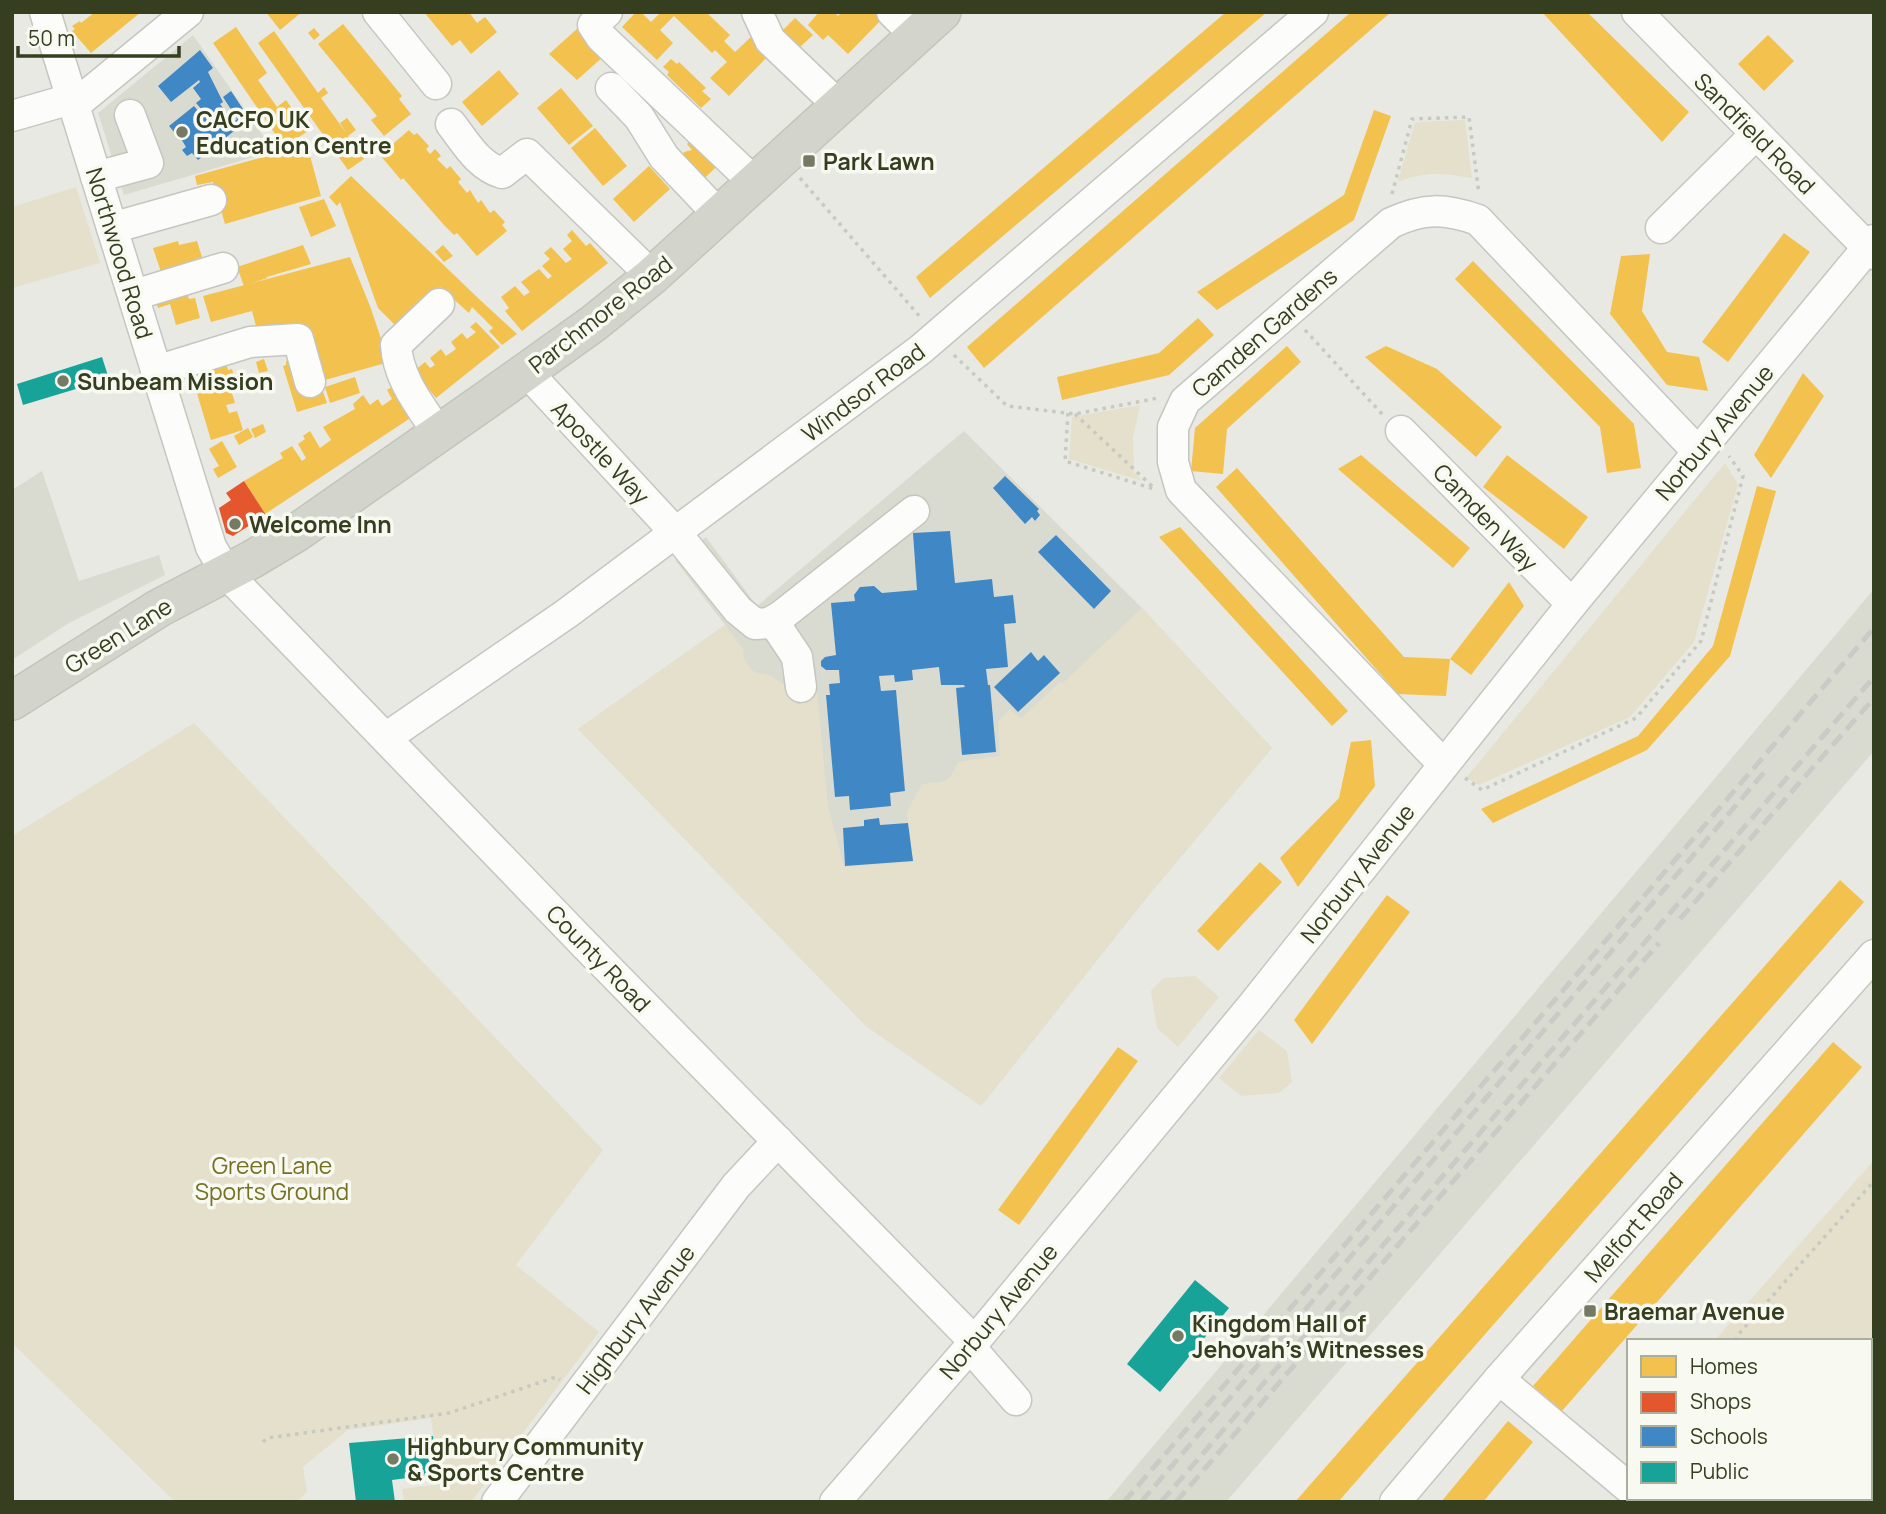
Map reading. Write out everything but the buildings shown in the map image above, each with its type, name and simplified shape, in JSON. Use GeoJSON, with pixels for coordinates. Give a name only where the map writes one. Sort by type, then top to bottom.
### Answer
{"type":"FeatureCollection","features":[{"type":"Feature","properties":{"kind":"main road","name":"Parchmore Road"},"geometry":{"type":"LineString","coordinates":[[226,573],[296,533],[529,370],[652,276],[839,106],[916,20]]}},
{"type":"Feature","properties":{"kind":"main road","name":"Green Lane"},"geometry":{"type":"LineString","coordinates":[[12,701],[116,634],[226,573]]}},
{"type":"Feature","properties":{"kind":"street","name":"Northwood Road"},"geometry":{"type":"LineString","coordinates":[[45,12],[211,547],[226,573]]}},
{"type":"Feature","properties":{"kind":"street"},"geometry":{"type":"LineString","coordinates":[[12,116],[73,99],[82,99],[188,12]]}},
{"type":"Feature","properties":{"kind":"street"},"geometry":{"type":"LineString","coordinates":[[378,12],[436,84]]}},
{"type":"Feature","properties":{"kind":"street"},"geometry":{"type":"LineString","coordinates":[[607,12],[593,24],[601,37],[755,183]]}},
{"type":"Feature","properties":{"kind":"street"},"geometry":{"type":"LineString","coordinates":[[757,12],[770,40],[839,106]]}},
{"type":"Feature","properties":{"kind":"street","name":"Windsor Road"},"geometry":{"type":"LineString","coordinates":[[387,737],[566,614],[920,350],[1313,12]]}},
{"type":"Feature","properties":{"kind":"street","name":"Sandfield Road"},"geometry":{"type":"LineString","coordinates":[[1637,12],[1756,134],[1872,247]]}},
{"type":"Feature","properties":{"kind":"street"},"geometry":{"type":"LineString","coordinates":[[611,88],[639,117],[664,157],[719,215]]}},
{"type":"Feature","properties":{"kind":"street"},"geometry":{"type":"LineString","coordinates":[[96,177],[148,163],[130,115]]}},
{"type":"Feature","properties":{"kind":"street"},"geometry":{"type":"LineString","coordinates":[[452,124],[490,170],[502,173],[527,154],[652,276]]}},
{"type":"Feature","properties":{"kind":"street"},"geometry":{"type":"LineString","coordinates":[[1661,228],[1756,134]]}},
{"type":"Feature","properties":{"kind":"street"},"geometry":{"type":"LineString","coordinates":[[112,228],[211,200]]}},
{"type":"Feature","properties":{"kind":"street","name":"Camden Gardens"},"geometry":{"type":"LineString","coordinates":[[1443,764],[1181,490],[1173,462],[1173,428],[1185,401],[1391,223],[1413,213],[1437,211],[1458,213],[1478,220]]}},
{"type":"Feature","properties":{"kind":"street"},"geometry":{"type":"LineString","coordinates":[[1478,220],[1705,443]]}},
{"type":"Feature","properties":{"kind":"street","name":"Norbury Avenue"},"geometry":{"type":"LineString","coordinates":[[835,1502],[972,1344],[1252,1006],[1572,604],[1872,247]]}},
{"type":"Feature","properties":{"kind":"street"},"geometry":{"type":"LineString","coordinates":[[134,295],[223,268]]}},
{"type":"Feature","properties":{"kind":"street"},"geometry":{"type":"LineString","coordinates":[[438,433],[404,382],[397,360],[396,345],[439,304]]}},
{"type":"Feature","properties":{"kind":"street"},"geometry":{"type":"LineString","coordinates":[[156,370],[250,342],[298,339],[310,382]]}},
{"type":"Feature","properties":{"kind":"street","name":"Apostle Way"},"geometry":{"type":"LineString","coordinates":[[529,370],[538,384],[675,532],[746,619],[755,624],[773,621]]}},
{"type":"Feature","properties":{"kind":"street","name":"Camden Way"},"geometry":{"type":"LineString","coordinates":[[1401,431],[1572,604]]}},
{"type":"Feature","properties":{"kind":"street"},"geometry":{"type":"LineString","coordinates":[[801,687],[797,657],[773,621],[914,511]]}},
{"type":"Feature","properties":{"kind":"street","name":"County Road"},"geometry":{"type":"LineString","coordinates":[[226,573],[972,1344],[1016,1400]]}},
{"type":"Feature","properties":{"kind":"street","name":"Melfort Road"},"geometry":{"type":"LineString","coordinates":[[1395,1502],[1499,1379],[1874,955]]}},
{"type":"Feature","properties":{"kind":"street","name":"Highbury Avenue"},"geometry":{"type":"LineString","coordinates":[[497,1502],[736,1186],[778,1141]]}},
{"type":"Feature","properties":{"kind":"street"},"geometry":{"type":"LineString","coordinates":[[1499,1379],[1627,1486]]}},
{"type":"Feature","properties":{"kind":"path"},"geometry":{"type":"LineString","coordinates":[[1391,223],[1388,208],[1412,119],[1469,117],[1481,204],[1478,220]]}},
{"type":"Feature","properties":{"kind":"path"},"geometry":{"type":"LineString","coordinates":[[1287,311],[1401,431]]}},
{"type":"Feature","properties":{"kind":"path"},"geometry":{"type":"LineString","coordinates":[[1068,413],[1065,461],[1157,490],[1075,414]]}},
{"type":"Feature","properties":{"kind":"path"},"geometry":{"type":"LineString","coordinates":[[1443,764],[1482,790],[1636,718],[1701,641],[1743,475],[1705,443]]}},
{"type":"Feature","properties":{"kind":"path"},"geometry":{"type":"LineString","coordinates":[[1736,1339],[1874,1181]]}},
{"type":"Feature","properties":{"kind":"path"},"geometry":{"type":"LineString","coordinates":[[263,1443],[267,1438],[449,1413],[556,1377],[579,1393]]}},
{"type":"Feature","properties":{"kind":"shaded area","name":"CACFO UK Education Centre"},"geometry":{"type":"Polygon","coordinates":[[[193,35],[274,151],[124,195],[98,113],[193,35]]]}},
{"type":"Feature","properties":{"kind":"shaded area"},"geometry":{"type":"Polygon","coordinates":[[[964,431],[1142,608],[1272,748],[1148,896],[981,1106],[866,1026],[578,729],[725,625],[675,560],[706,537],[757,606],[964,431]]]}},
{"type":"Feature","properties":{"kind":"shaded area"},"geometry":{"type":"Polygon","coordinates":[[[42,471],[79,581],[159,555],[165,575],[69,623],[12,660],[12,490],[42,471]]]}},
{"type":"Feature","properties":{"kind":"shaded area"},"geometry":{"type":"Polygon","coordinates":[[[1874,589],[1874,751],[1226,1502],[1106,1502],[1874,589]]]}},
{"type":"Feature","properties":{"kind":"green space"},"geometry":{"type":"Polygon","coordinates":[[[1465,120],[1472,178],[1435,174],[1398,182],[1415,122],[1465,120]]]}},
{"type":"Feature","properties":{"kind":"green space"},"geometry":{"type":"Polygon","coordinates":[[[76,187],[100,263],[12,288],[12,207],[76,187]]]}},
{"type":"Feature","properties":{"kind":"green space"},"geometry":{"type":"Polygon","coordinates":[[[1140,405],[1133,438],[1134,472],[1142,481],[1069,459],[1072,417],[1140,405]]]}},
{"type":"Feature","properties":{"kind":"green space"},"geometry":{"type":"Polygon","coordinates":[[[1725,463],[1738,484],[1694,642],[1630,717],[1479,785],[1466,778],[1725,463]]]}},
{"type":"Feature","properties":{"kind":"green space"},"geometry":{"type":"Polygon","coordinates":[[[1142,608],[1272,748],[1148,896],[981,1106],[866,1026],[578,729],[725,625],[743,649],[744,658],[751,670],[770,675],[788,688],[789,697],[817,693],[828,806],[844,867],[913,862],[907,812],[922,784],[941,782],[949,778],[958,762],[1000,756],[998,722],[1010,709],[1021,719],[1142,608]]]}},
{"type":"Feature","properties":{"kind":"green space","name":"Green Lane Sports Ground"},"geometry":{"type":"Polygon","coordinates":[[[194,723],[603,1150],[516,1265],[599,1332],[471,1502],[404,1502],[402,1489],[440,1484],[431,1418],[348,1430],[303,1467],[307,1492],[297,1502],[175,1502],[12,1343],[12,836],[194,723]]]}},
{"type":"Feature","properties":{"kind":"green space"},"geometry":{"type":"Polygon","coordinates":[[[1195,976],[1219,997],[1178,1047],[1157,1028],[1151,991],[1163,978],[1195,976]]]}},
{"type":"Feature","properties":{"kind":"green space"},"geometry":{"type":"Polygon","coordinates":[[[1259,1030],[1287,1051],[1292,1082],[1279,1093],[1241,1096],[1219,1078],[1259,1030]]]}},
{"type":"Feature","properties":{"kind":"green space"},"geometry":{"type":"Polygon","coordinates":[[[1874,1160],[1874,1502],[1838,1500],[1872,1500],[1872,1339],[1716,1339],[1874,1160]]]}},
{"type":"Feature","properties":{"kind":"railway"},"geometry":{"type":"LineString","coordinates":[[1124,1502],[1874,628]]}},
{"type":"Feature","properties":{"kind":"railway"},"geometry":{"type":"LineString","coordinates":[[1161,1502],[1874,677]]}},
{"type":"Feature","properties":{"kind":"railway"},"geometry":{"type":"LineString","coordinates":[[1680,919],[1874,698]]}},
{"type":"Feature","properties":{"kind":"railway"},"geometry":{"type":"LineString","coordinates":[[1141,1502],[1767,769]]}},
{"type":"Feature","properties":{"kind":"railway"},"geometry":{"type":"LineString","coordinates":[[1176,1502],[1659,943]]}},
{"type":"Feature","properties":{"kind":"place","name":"CACFO UK Education Centre"},"geometry":{"type":"Point","coordinates":[182,132]}},
{"type":"Feature","properties":{"kind":"place","name":"Park Lawn"},"geometry":{"type":"Point","coordinates":[809,161]}},
{"type":"Feature","properties":{"kind":"place","name":"Sunbeam Mission"},"geometry":{"type":"Point","coordinates":[63,381]}},
{"type":"Feature","properties":{"kind":"place","name":"Welcome Inn"},"geometry":{"type":"Point","coordinates":[235,524]}},
{"type":"Feature","properties":{"kind":"place","name":"Braemar Avenue"},"geometry":{"type":"Point","coordinates":[1590,1311]}},
{"type":"Feature","properties":{"kind":"place","name":"Kingdom Hall of Jehovah's Witnesses"},"geometry":{"type":"Point","coordinates":[1178,1336]}},
{"type":"Feature","properties":{"kind":"place","name":"Highbury Community & Sports Centre"},"geometry":{"type":"Point","coordinates":[393,1459]}}]}
